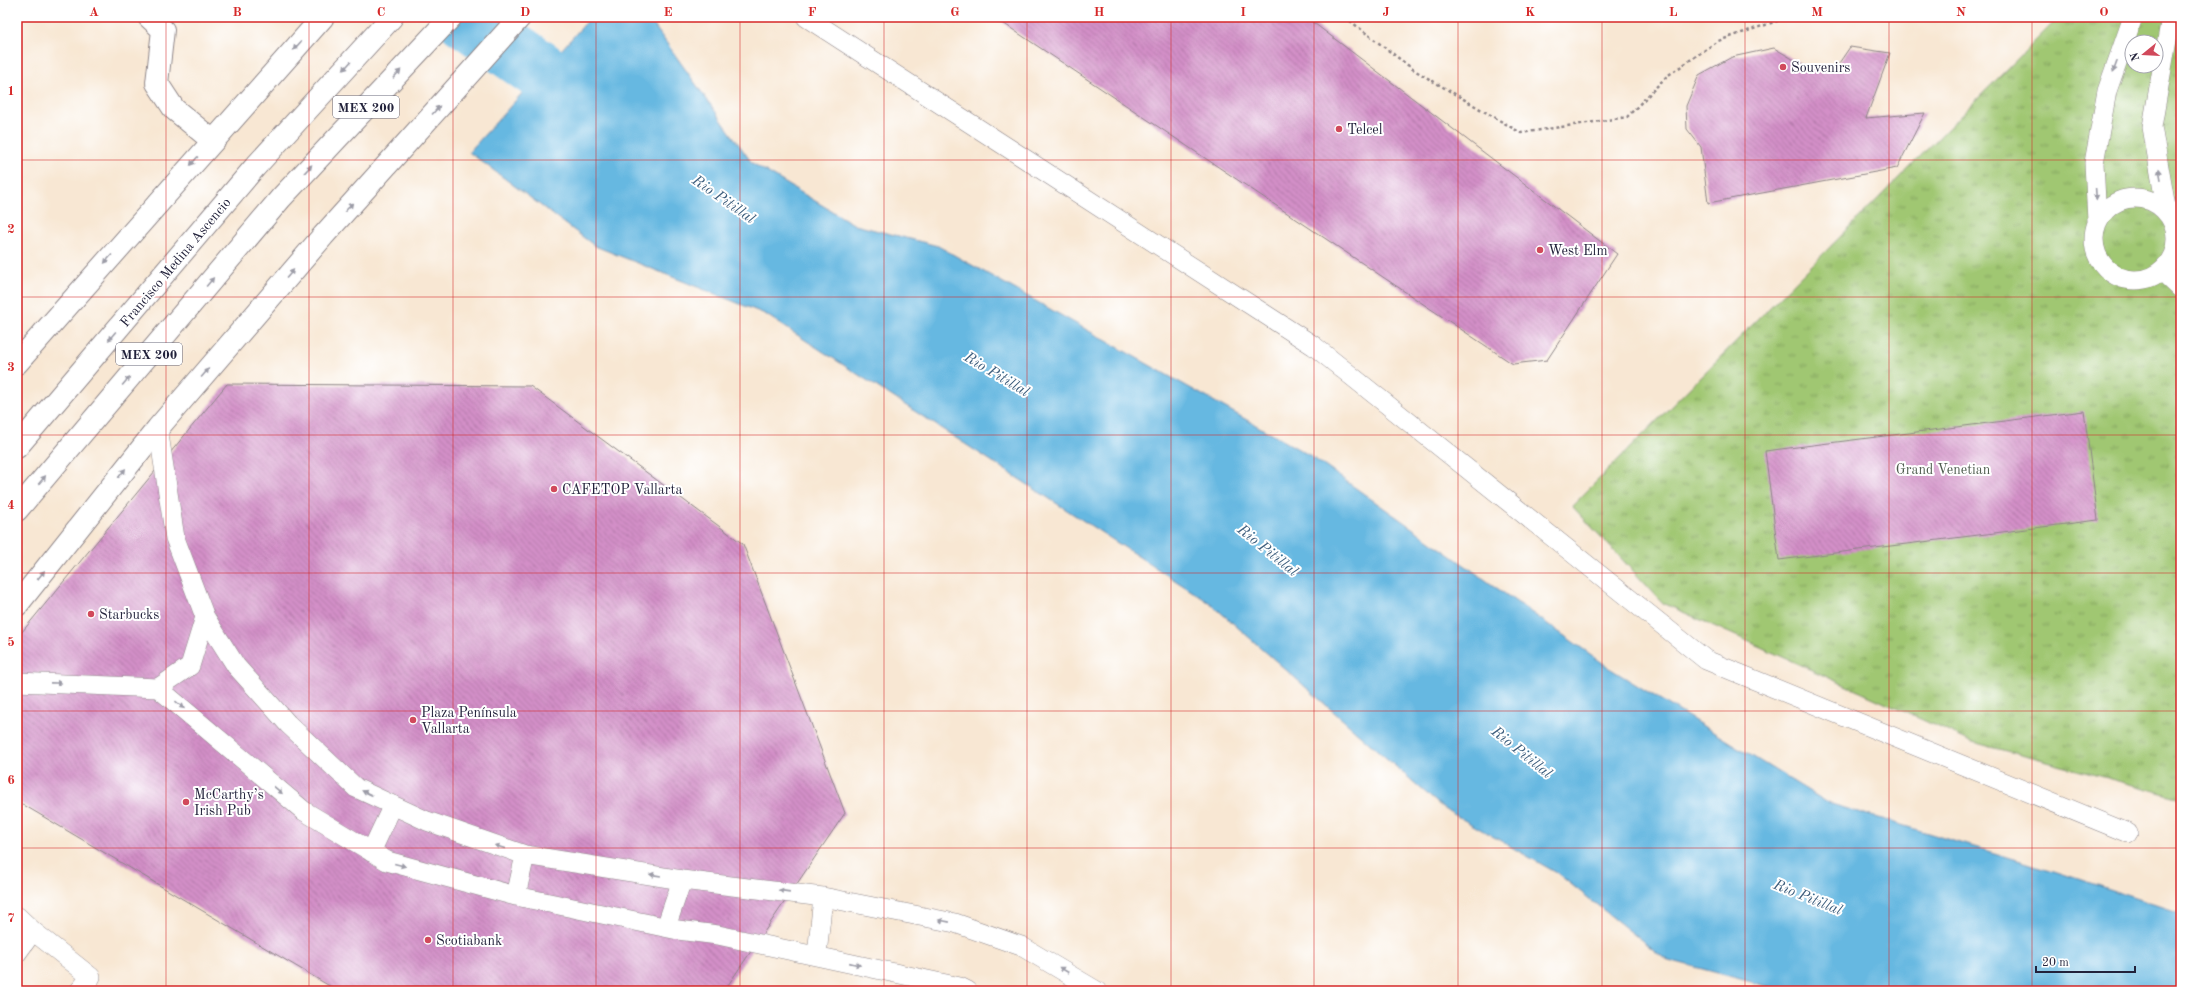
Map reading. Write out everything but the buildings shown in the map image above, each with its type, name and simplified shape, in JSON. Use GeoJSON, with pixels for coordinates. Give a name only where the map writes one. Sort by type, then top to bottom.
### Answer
{"type":"FeatureCollection","features":[{"type":"Feature","properties":{"kind":"main road"},"geometry":{"type":"LineString","coordinates":[[149,17],[163,30],[157,83],[174,109],[216,136]]}},
{"type":"Feature","properties":{"kind":"main road"},"geometry":{"type":"LineString","coordinates":[[17,363],[216,136],[323,17]]}},
{"type":"Feature","properties":{"kind":"main road","name":"Francisco Medina Ascencio"},"geometry":{"type":"LineString","coordinates":[[17,447],[255,167],[392,17]]}},
{"type":"Feature","properties":{"kind":"main road","name":"MEX 200"},"geometry":{"type":"LineString","coordinates":[[17,510],[281,198],[451,17]]}},
{"type":"Feature","properties":{"kind":"main road"},"geometry":{"type":"LineString","coordinates":[[17,605],[158,428],[323,236],[520,17]]}},
{"type":"Feature","properties":{"kind":"lane"},"geometry":{"type":"LineString","coordinates":[[806,17],[1314,346],[1706,660],[2128,833]]}},
{"type":"Feature","properties":{"kind":"lane"},"geometry":{"type":"LineString","coordinates":[[2133,17],[2106,91],[2094,162],[2097,221],[2093,241],[2098,259],[2110,273],[2127,280],[2146,280],[2162,271],[2174,254],[2176,232],[2167,213],[2152,127],[2171,17]]}},
{"type":"Feature","properties":{"kind":"lane"},"geometry":{"type":"LineString","coordinates":[[2097,221],[2110,205],[2129,198],[2150,200],[2167,213]]}},
{"type":"Feature","properties":{"kind":"lane"},"geometry":{"type":"LineString","coordinates":[[2162,271],[2181,289]]}},
{"type":"Feature","properties":{"kind":"lane"},"geometry":{"type":"LineString","coordinates":[[158,428],[175,538],[205,617],[236,666],[288,724],[356,788],[427,821],[525,856],[682,880],[822,897],[955,923],[1021,946],[1097,991]]}},
{"type":"Feature","properties":{"kind":"lane"},"geometry":{"type":"LineString","coordinates":[[17,682],[158,688],[190,666],[205,617]]}},
{"type":"Feature","properties":{"kind":"lane"},"geometry":{"type":"LineString","coordinates":[[158,688],[304,811],[387,861],[516,896],[666,927],[718,935],[817,955],[960,987],[968,991]]}},
{"type":"Feature","properties":{"kind":"lane"},"geometry":{"type":"LineString","coordinates":[[371,852],[393,805]]}},
{"type":"Feature","properties":{"kind":"lane"},"geometry":{"type":"LineString","coordinates":[[516,896],[525,856]]}},
{"type":"Feature","properties":{"kind":"lane"},"geometry":{"type":"LineString","coordinates":[[666,927],[682,880]]}},
{"type":"Feature","properties":{"kind":"lane"},"geometry":{"type":"LineString","coordinates":[[817,955],[822,897]]}},
{"type":"Feature","properties":{"kind":"lane"},"geometry":{"type":"LineString","coordinates":[[17,916],[33,931],[91,977],[79,991]]}},
{"type":"Feature","properties":{"kind":"lane"},"geometry":{"type":"LineString","coordinates":[[17,952],[33,931]]}},
{"type":"Feature","properties":{"kind":"path"},"geometry":{"type":"LineString","coordinates":[[1345,17],[1414,70],[1521,133],[1627,117],[1667,76],[1718,41],[1789,17]]}},
{"type":"Feature","properties":{"kind":"green space","name":"Grand Venetian"},"geometry":{"type":"Polygon","coordinates":[[[2059,17],[2181,17],[2181,798],[1969,741],[1663,603],[1572,506],[2059,17]]]}},
{"type":"Feature","properties":{"kind":"water"},"geometry":{"type":"Polygon","coordinates":[[[591,17],[648,17],[752,163],[855,225],[938,246],[1309,455],[1614,671],[1828,803],[2054,871],[2181,913],[2181,991],[1785,991],[1665,959],[1557,873],[1443,808],[1210,603],[765,314],[595,246],[469,152],[591,17]]]}},
{"type":"Feature","properties":{"kind":"waterway","name":"Rio Pitillal"},"geometry":{"type":"LineString","coordinates":[[464,17],[608,118]]}},
{"type":"Feature","properties":{"kind":"place","name":"Souvenirs"},"geometry":{"type":"Point","coordinates":[1783,67]}},
{"type":"Feature","properties":{"kind":"place","name":"Telcel"},"geometry":{"type":"Point","coordinates":[1339,129]}},
{"type":"Feature","properties":{"kind":"place","name":"West Elm"},"geometry":{"type":"Point","coordinates":[1540,250]}},
{"type":"Feature","properties":{"kind":"place","name":"CAFETOP Vallarta"},"geometry":{"type":"Point","coordinates":[554,489]}},
{"type":"Feature","properties":{"kind":"place","name":"Starbucks"},"geometry":{"type":"Point","coordinates":[91,614]}},
{"type":"Feature","properties":{"kind":"place","name":"Plaza Península Vallarta"},"geometry":{"type":"Point","coordinates":[413,720]}},
{"type":"Feature","properties":{"kind":"place","name":"McCarthy’s Irish Pub"},"geometry":{"type":"Point","coordinates":[186,802]}},
{"type":"Feature","properties":{"kind":"place","name":"Scotiabank"},"geometry":{"type":"Point","coordinates":[428,940]}}]}
